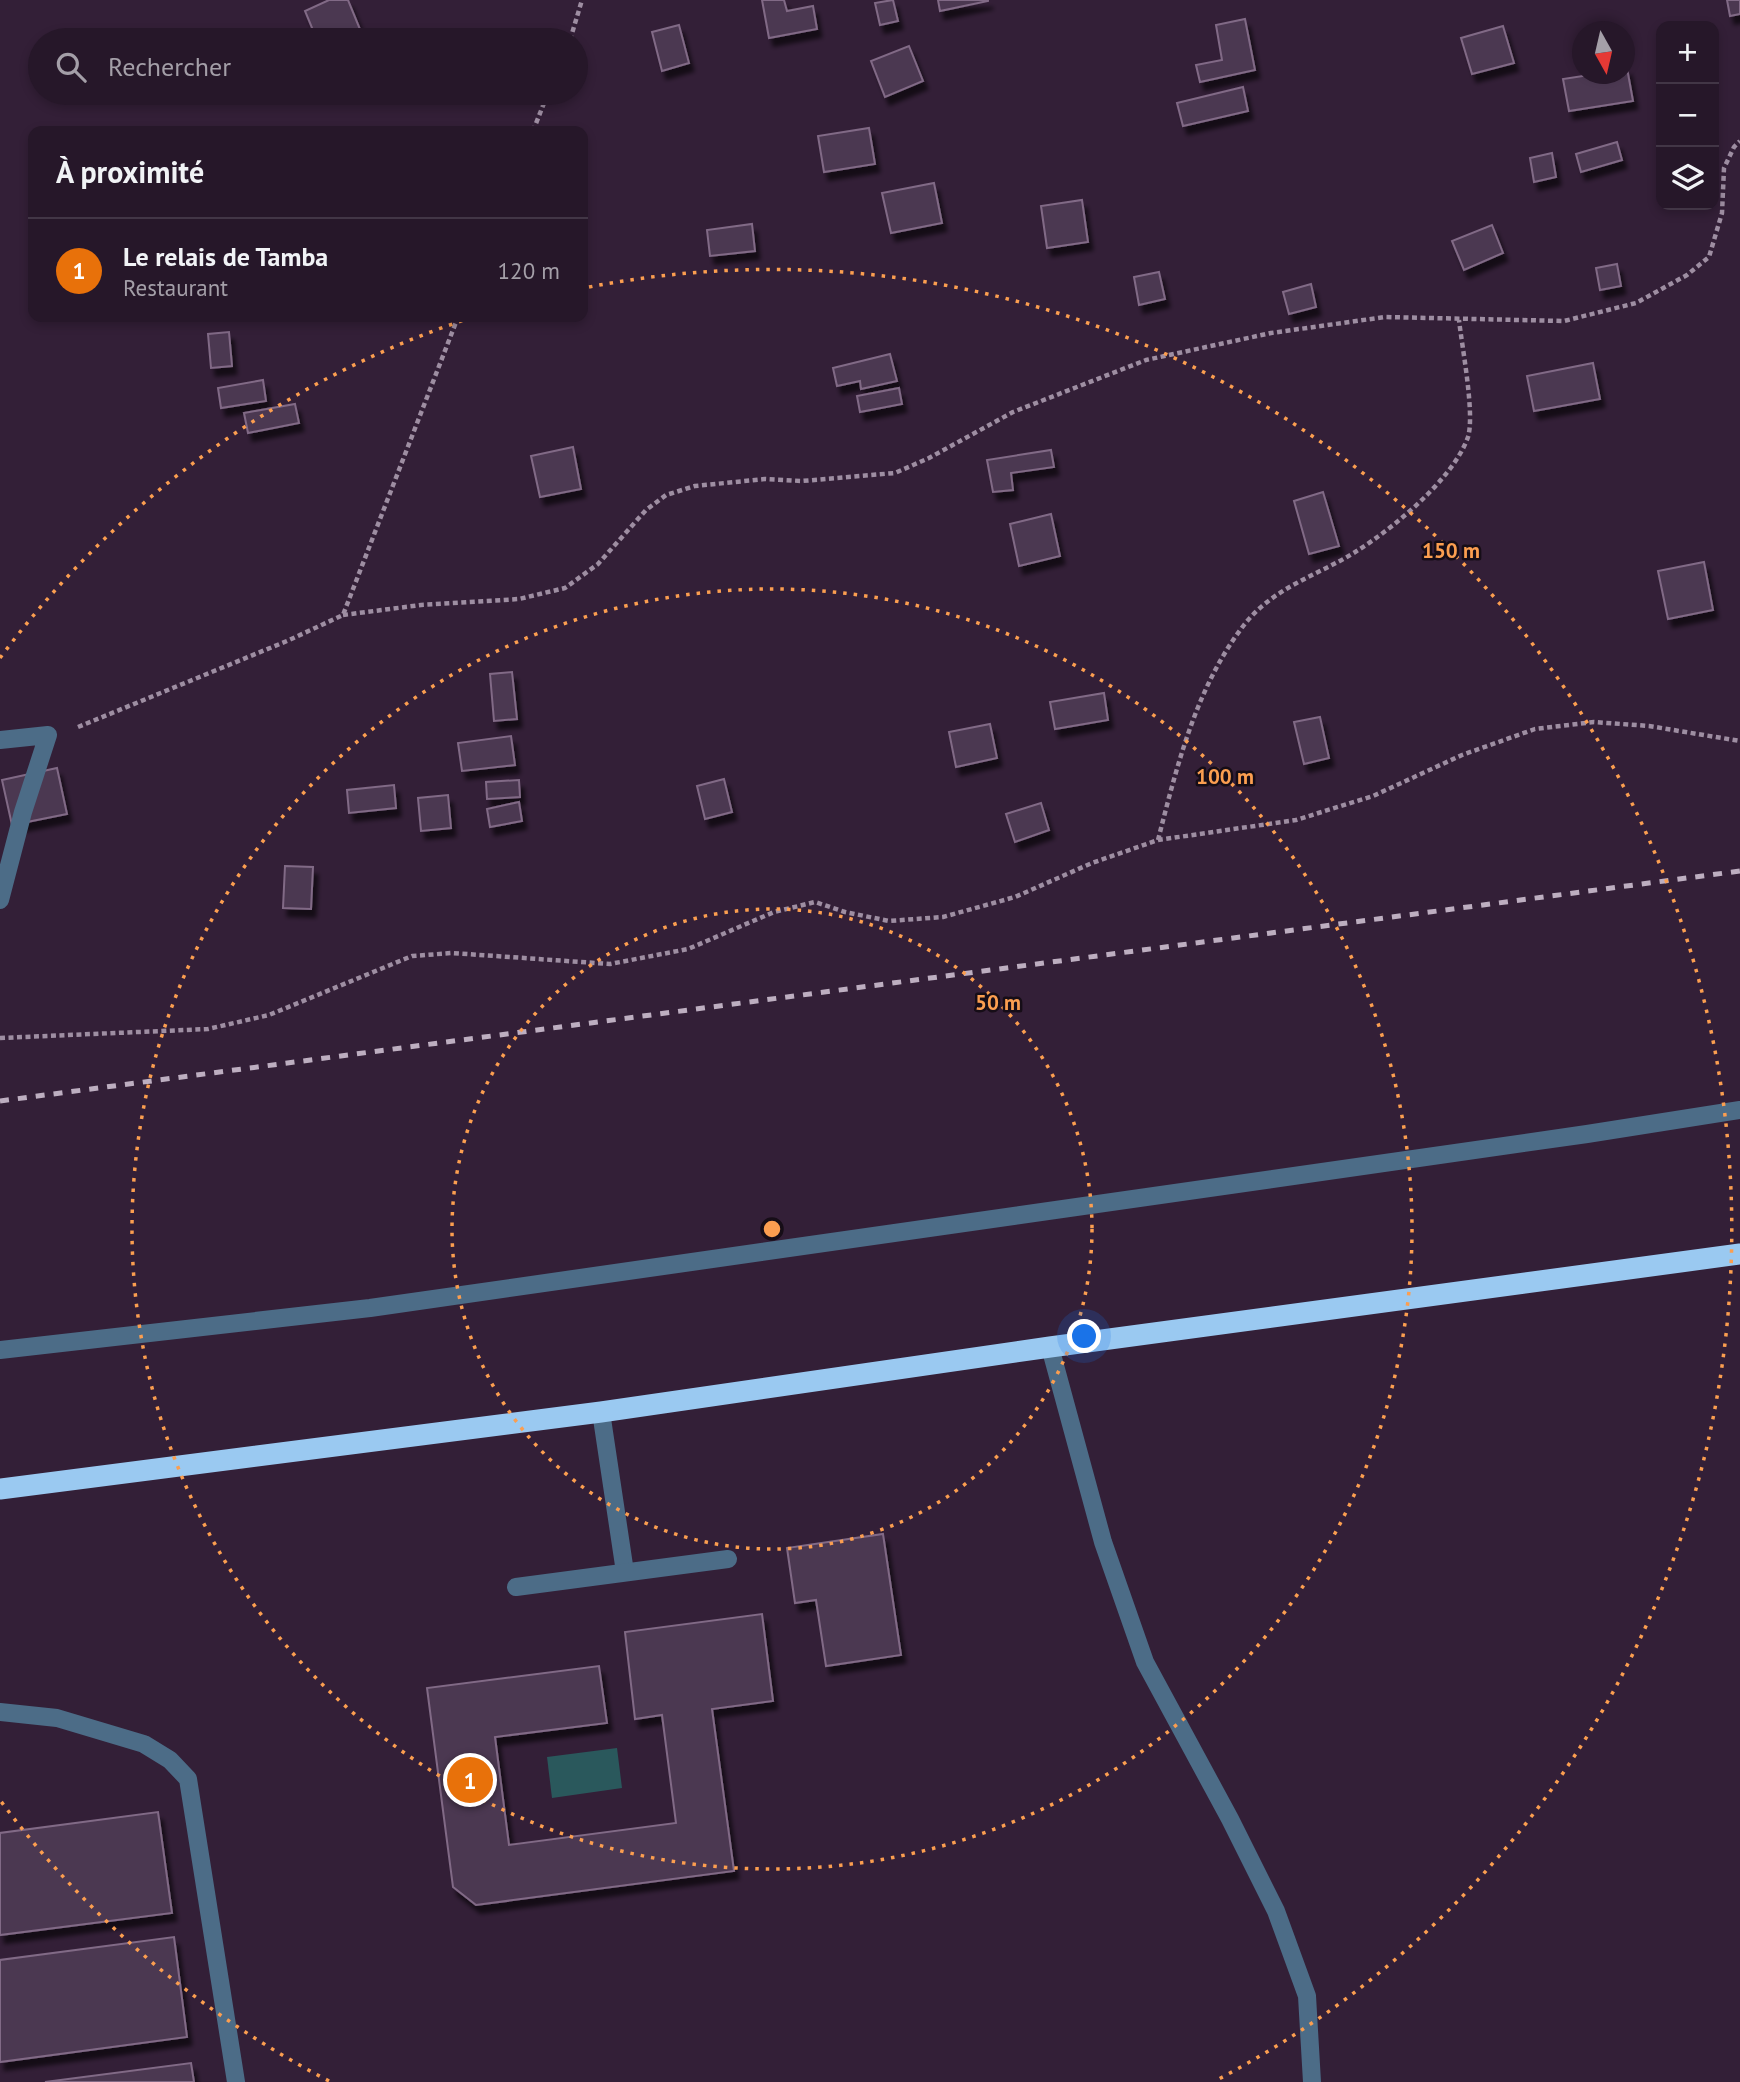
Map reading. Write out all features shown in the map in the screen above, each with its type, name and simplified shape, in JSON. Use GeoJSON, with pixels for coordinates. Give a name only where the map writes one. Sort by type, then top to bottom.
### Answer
{"type":"FeatureCollection","features":[{"type":"Feature","properties":{"kind":"highway"},"geometry":{"type":"LineString","coordinates":[[0,1489],[601,1412],[1050,1347],[1740,1254]]}},
{"type":"Feature","properties":{"kind":"street"},"geometry":{"type":"LineString","coordinates":[[0,740],[48,735],[23,812],[0,900]]}},
{"type":"Feature","properties":{"kind":"street"},"geometry":{"type":"LineString","coordinates":[[0,1350],[370,1308],[1740,1110]]}},
{"type":"Feature","properties":{"kind":"street"},"geometry":{"type":"LineString","coordinates":[[1050,1347],[1103,1542],[1145,1662],[1230,1819],[1276,1911],[1307,1996],[1312,2082]]}},
{"type":"Feature","properties":{"kind":"street"},"geometry":{"type":"LineString","coordinates":[[601,1412],[625,1572]]}},
{"type":"Feature","properties":{"kind":"street"},"geometry":{"type":"LineString","coordinates":[[516,1587],[728,1559]]}},
{"type":"Feature","properties":{"kind":"street"},"geometry":{"type":"LineString","coordinates":[[0,1712],[57,1718],[144,1744],[170,1760],[188,1779],[236,2082]]}},
{"type":"Feature","properties":{"kind":"path"},"geometry":{"type":"LineString","coordinates":[[574,28],[582,0]]}},
{"type":"Feature","properties":{"kind":"path"},"geometry":{"type":"LineString","coordinates":[[535,126],[543,105]]}},
{"type":"Feature","properties":{"kind":"path"},"geometry":{"type":"LineString","coordinates":[[48,735],[77,728],[343,615],[421,605],[519,599],[565,588],[598,564],[646,510],[666,495],[695,486],[895,473],[929,458],[1013,412],[1146,360],[1271,332],[1385,317],[1564,321],[1636,303],[1687,275],[1709,257],[1722,213],[1724,168],[1740,141]]}},
{"type":"Feature","properties":{"kind":"path"},"geometry":{"type":"LineString","coordinates":[[1158,840],[1180,758],[1209,682],[1245,624],[1272,596],[1350,556],[1407,514],[1453,465],[1469,435],[1469,396],[1459,320]]}},
{"type":"Feature","properties":{"kind":"path"},"geometry":{"type":"LineString","coordinates":[[343,615],[456,322]]}},
{"type":"Feature","properties":{"kind":"path"},"geometry":{"type":"LineString","coordinates":[[0,1038],[208,1030],[269,1015],[412,956],[452,953],[610,964],[688,949],[774,912],[815,902],[845,912],[889,921],[943,917],[1015,897],[1091,863],[1158,840],[1296,820],[1373,796],[1462,755],[1535,729],[1594,722],[1649,726],[1740,741]]}},
{"type":"Feature","properties":{"kind":"shaded area"},"geometry":{"type":"Polygon","coordinates":[[[617,1748],[622,1788],[552,1798],[547,1757],[617,1748]]]}},
{"type":"Feature","properties":{"kind":"building"},"geometry":{"type":"Polygon","coordinates":[[[329,0],[348,0],[359,28],[312,28],[305,11],[329,0]]]}},
{"type":"Feature","properties":{"kind":"building"},"geometry":{"type":"Polygon","coordinates":[[[762,0],[784,0],[787,11],[813,6],[817,29],[769,38],[762,0]]]}},
{"type":"Feature","properties":{"kind":"building"},"geometry":{"type":"Polygon","coordinates":[[[893,0],[898,21],[880,25],[875,3],[893,0]]]}},
{"type":"Feature","properties":{"kind":"building"},"geometry":{"type":"Polygon","coordinates":[[[938,0],[988,0],[988,1],[940,11],[938,0]]]}},
{"type":"Feature","properties":{"kind":"building"},"geometry":{"type":"Polygon","coordinates":[[[1727,0],[1740,0],[1740,14],[1730,16],[1727,0]]]}},
{"type":"Feature","properties":{"kind":"building"},"geometry":{"type":"Polygon","coordinates":[[[1245,19],[1255,70],[1200,82],[1196,65],[1222,60],[1216,25],[1245,19]]]}},
{"type":"Feature","properties":{"kind":"building"},"geometry":{"type":"Polygon","coordinates":[[[679,25],[689,63],[662,71],[652,32],[679,25]]]}},
{"type":"Feature","properties":{"kind":"building"},"geometry":{"type":"Polygon","coordinates":[[[1503,26],[1514,63],[1472,74],[1461,38],[1503,26]]]}},
{"type":"Feature","properties":{"kind":"building"},"geometry":{"type":"Polygon","coordinates":[[[909,46],[923,81],[885,97],[871,61],[909,46]]]}},
{"type":"Feature","properties":{"kind":"building"},"geometry":{"type":"Polygon","coordinates":[[[1572,78],[1572,84],[1630,84],[1633,101],[1569,111],[1563,79],[1572,78]]]}},
{"type":"Feature","properties":{"kind":"building"},"geometry":{"type":"Polygon","coordinates":[[[1243,87],[1248,111],[1183,126],[1177,103],[1243,87]]]}},
{"type":"Feature","properties":{"kind":"building"},"geometry":{"type":"Polygon","coordinates":[[[869,128],[875,164],[824,172],[818,136],[869,128]]]}},
{"type":"Feature","properties":{"kind":"building"},"geometry":{"type":"Polygon","coordinates":[[[1617,142],[1622,160],[1581,172],[1576,154],[1617,142]]]}},
{"type":"Feature","properties":{"kind":"building"},"geometry":{"type":"Polygon","coordinates":[[[1552,153],[1556,177],[1534,182],[1530,158],[1552,153]]]}},
{"type":"Feature","properties":{"kind":"building"},"geometry":{"type":"Polygon","coordinates":[[[934,183],[942,223],[891,233],[882,193],[934,183]]]}},
{"type":"Feature","properties":{"kind":"building"},"geometry":{"type":"Polygon","coordinates":[[[1082,200],[1088,242],[1047,248],[1041,206],[1082,200]]]}},
{"type":"Feature","properties":{"kind":"building"},"geometry":{"type":"Polygon","coordinates":[[[752,224],[755,251],[710,256],[707,230],[752,224]]]}},
{"type":"Feature","properties":{"kind":"building"},"geometry":{"type":"Polygon","coordinates":[[[1492,225],[1503,253],[1464,270],[1452,241],[1492,225]]]}},
{"type":"Feature","properties":{"kind":"building"},"geometry":{"type":"Polygon","coordinates":[[[1617,264],[1621,286],[1600,290],[1596,268],[1617,264]]]}},
{"type":"Feature","properties":{"kind":"building"},"geometry":{"type":"Polygon","coordinates":[[[1159,272],[1165,299],[1139,305],[1134,277],[1159,272]]]}},
{"type":"Feature","properties":{"kind":"building"},"geometry":{"type":"Polygon","coordinates":[[[1311,284],[1316,307],[1289,314],[1283,292],[1311,284]]]}},
{"type":"Feature","properties":{"kind":"building"},"geometry":{"type":"Polygon","coordinates":[[[229,332],[232,366],[211,368],[208,334],[229,332]]]}},
{"type":"Feature","properties":{"kind":"building"},"geometry":{"type":"Polygon","coordinates":[[[890,354],[897,381],[861,389],[860,381],[837,386],[833,368],[890,354]]]}},
{"type":"Feature","properties":{"kind":"building"},"geometry":{"type":"Polygon","coordinates":[[[1593,363],[1600,399],[1534,411],[1527,376],[1593,363]]]}},
{"type":"Feature","properties":{"kind":"building"},"geometry":{"type":"Polygon","coordinates":[[[263,380],[266,401],[221,408],[218,388],[263,380]]]}},
{"type":"Feature","properties":{"kind":"building"},"geometry":{"type":"Polygon","coordinates":[[[899,388],[902,404],[860,412],[857,396],[899,388]]]}},
{"type":"Feature","properties":{"kind":"building"},"geometry":{"type":"Polygon","coordinates":[[[295,404],[299,423],[248,433],[244,413],[295,404]]]}},
{"type":"Feature","properties":{"kind":"building"},"geometry":{"type":"Polygon","coordinates":[[[573,447],[581,489],[540,497],[531,456],[573,447]]]}},
{"type":"Feature","properties":{"kind":"building"},"geometry":{"type":"Polygon","coordinates":[[[1051,450],[1054,467],[1011,473],[1013,490],[993,492],[987,460],[1051,450]]]}},
{"type":"Feature","properties":{"kind":"building"},"geometry":{"type":"Polygon","coordinates":[[[1323,492],[1339,546],[1309,554],[1294,501],[1323,492]]]}},
{"type":"Feature","properties":{"kind":"building"},"geometry":{"type":"Polygon","coordinates":[[[1051,514],[1060,556],[1019,566],[1010,524],[1051,514]]]}},
{"type":"Feature","properties":{"kind":"building"},"geometry":{"type":"Polygon","coordinates":[[[1704,562],[1713,610],[1668,619],[1658,571],[1704,562]]]}},
{"type":"Feature","properties":{"kind":"building"},"geometry":{"type":"Polygon","coordinates":[[[512,672],[517,719],[494,721],[490,674],[512,672]]]}},
{"type":"Feature","properties":{"kind":"building"},"geometry":{"type":"Polygon","coordinates":[[[1104,693],[1108,720],[1055,729],[1050,702],[1104,693]]]}},
{"type":"Feature","properties":{"kind":"building"},"geometry":{"type":"Polygon","coordinates":[[[1320,717],[1329,758],[1304,764],[1294,722],[1320,717]]]}},
{"type":"Feature","properties":{"kind":"building"},"geometry":{"type":"Polygon","coordinates":[[[990,724],[997,758],[956,767],[949,732],[990,724]]]}},
{"type":"Feature","properties":{"kind":"building"},"geometry":{"type":"Polygon","coordinates":[[[511,736],[515,765],[462,771],[458,743],[511,736]]]}},
{"type":"Feature","properties":{"kind":"building"},"geometry":{"type":"Polygon","coordinates":[[[57,768],[67,814],[12,825],[2,780],[57,768]]]}},
{"type":"Feature","properties":{"kind":"building"},"geometry":{"type":"Polygon","coordinates":[[[724,779],[732,812],[705,819],[697,786],[724,779]]]}},
{"type":"Feature","properties":{"kind":"building"},"geometry":{"type":"Polygon","coordinates":[[[519,780],[520,797],[487,799],[486,782],[519,780]]]}},
{"type":"Feature","properties":{"kind":"building"},"geometry":{"type":"Polygon","coordinates":[[[394,785],[396,808],[349,813],[347,790],[394,785]]]}},
{"type":"Feature","properties":{"kind":"building"},"geometry":{"type":"Polygon","coordinates":[[[448,795],[451,828],[421,831],[418,798],[448,795]]]}},
{"type":"Feature","properties":{"kind":"building"},"geometry":{"type":"Polygon","coordinates":[[[519,802],[522,821],[490,827],[487,809],[519,802]]]}},
{"type":"Feature","properties":{"kind":"building"},"geometry":{"type":"Polygon","coordinates":[[[1041,803],[1049,830],[1015,842],[1006,814],[1041,803]]]}},
{"type":"Feature","properties":{"kind":"building"},"geometry":{"type":"Polygon","coordinates":[[[285,866],[313,867],[311,909],[283,908],[285,866]]]}},
{"type":"Feature","properties":{"kind":"building"},"geometry":{"type":"Polygon","coordinates":[[[883,1534],[901,1655],[826,1666],[816,1600],[795,1603],[787,1548],[883,1534]]]}},
{"type":"Feature","properties":{"kind":"building"},"geometry":{"type":"Polygon","coordinates":[[[762,1614],[773,1701],[712,1709],[734,1871],[476,1905],[453,1887],[427,1688],[599,1666],[607,1723],[495,1737],[509,1845],[676,1823],[662,1715],[635,1719],[625,1632],[762,1614]]]}},
{"type":"Feature","properties":{"kind":"building"},"geometry":{"type":"Polygon","coordinates":[[[158,1812],[172,1913],[0,1935],[0,1833],[158,1812]]]}},
{"type":"Feature","properties":{"kind":"building"},"geometry":{"type":"Polygon","coordinates":[[[174,1937],[187,2037],[0,2062],[0,1960],[174,1937]]]}},
{"type":"Feature","properties":{"kind":"building"},"geometry":{"type":"Polygon","coordinates":[[[191,2063],[194,2082],[45,2082],[191,2063]]]}},
{"type":"Feature","properties":{"kind":"railway"},"geometry":{"type":"LineString","coordinates":[[0,1101],[1740,871]]}},
{"type":"Feature","properties":{"kind":"place","name":"Le relais de Tamba"},"geometry":{"type":"Point","coordinates":[470,1780]}}]}
